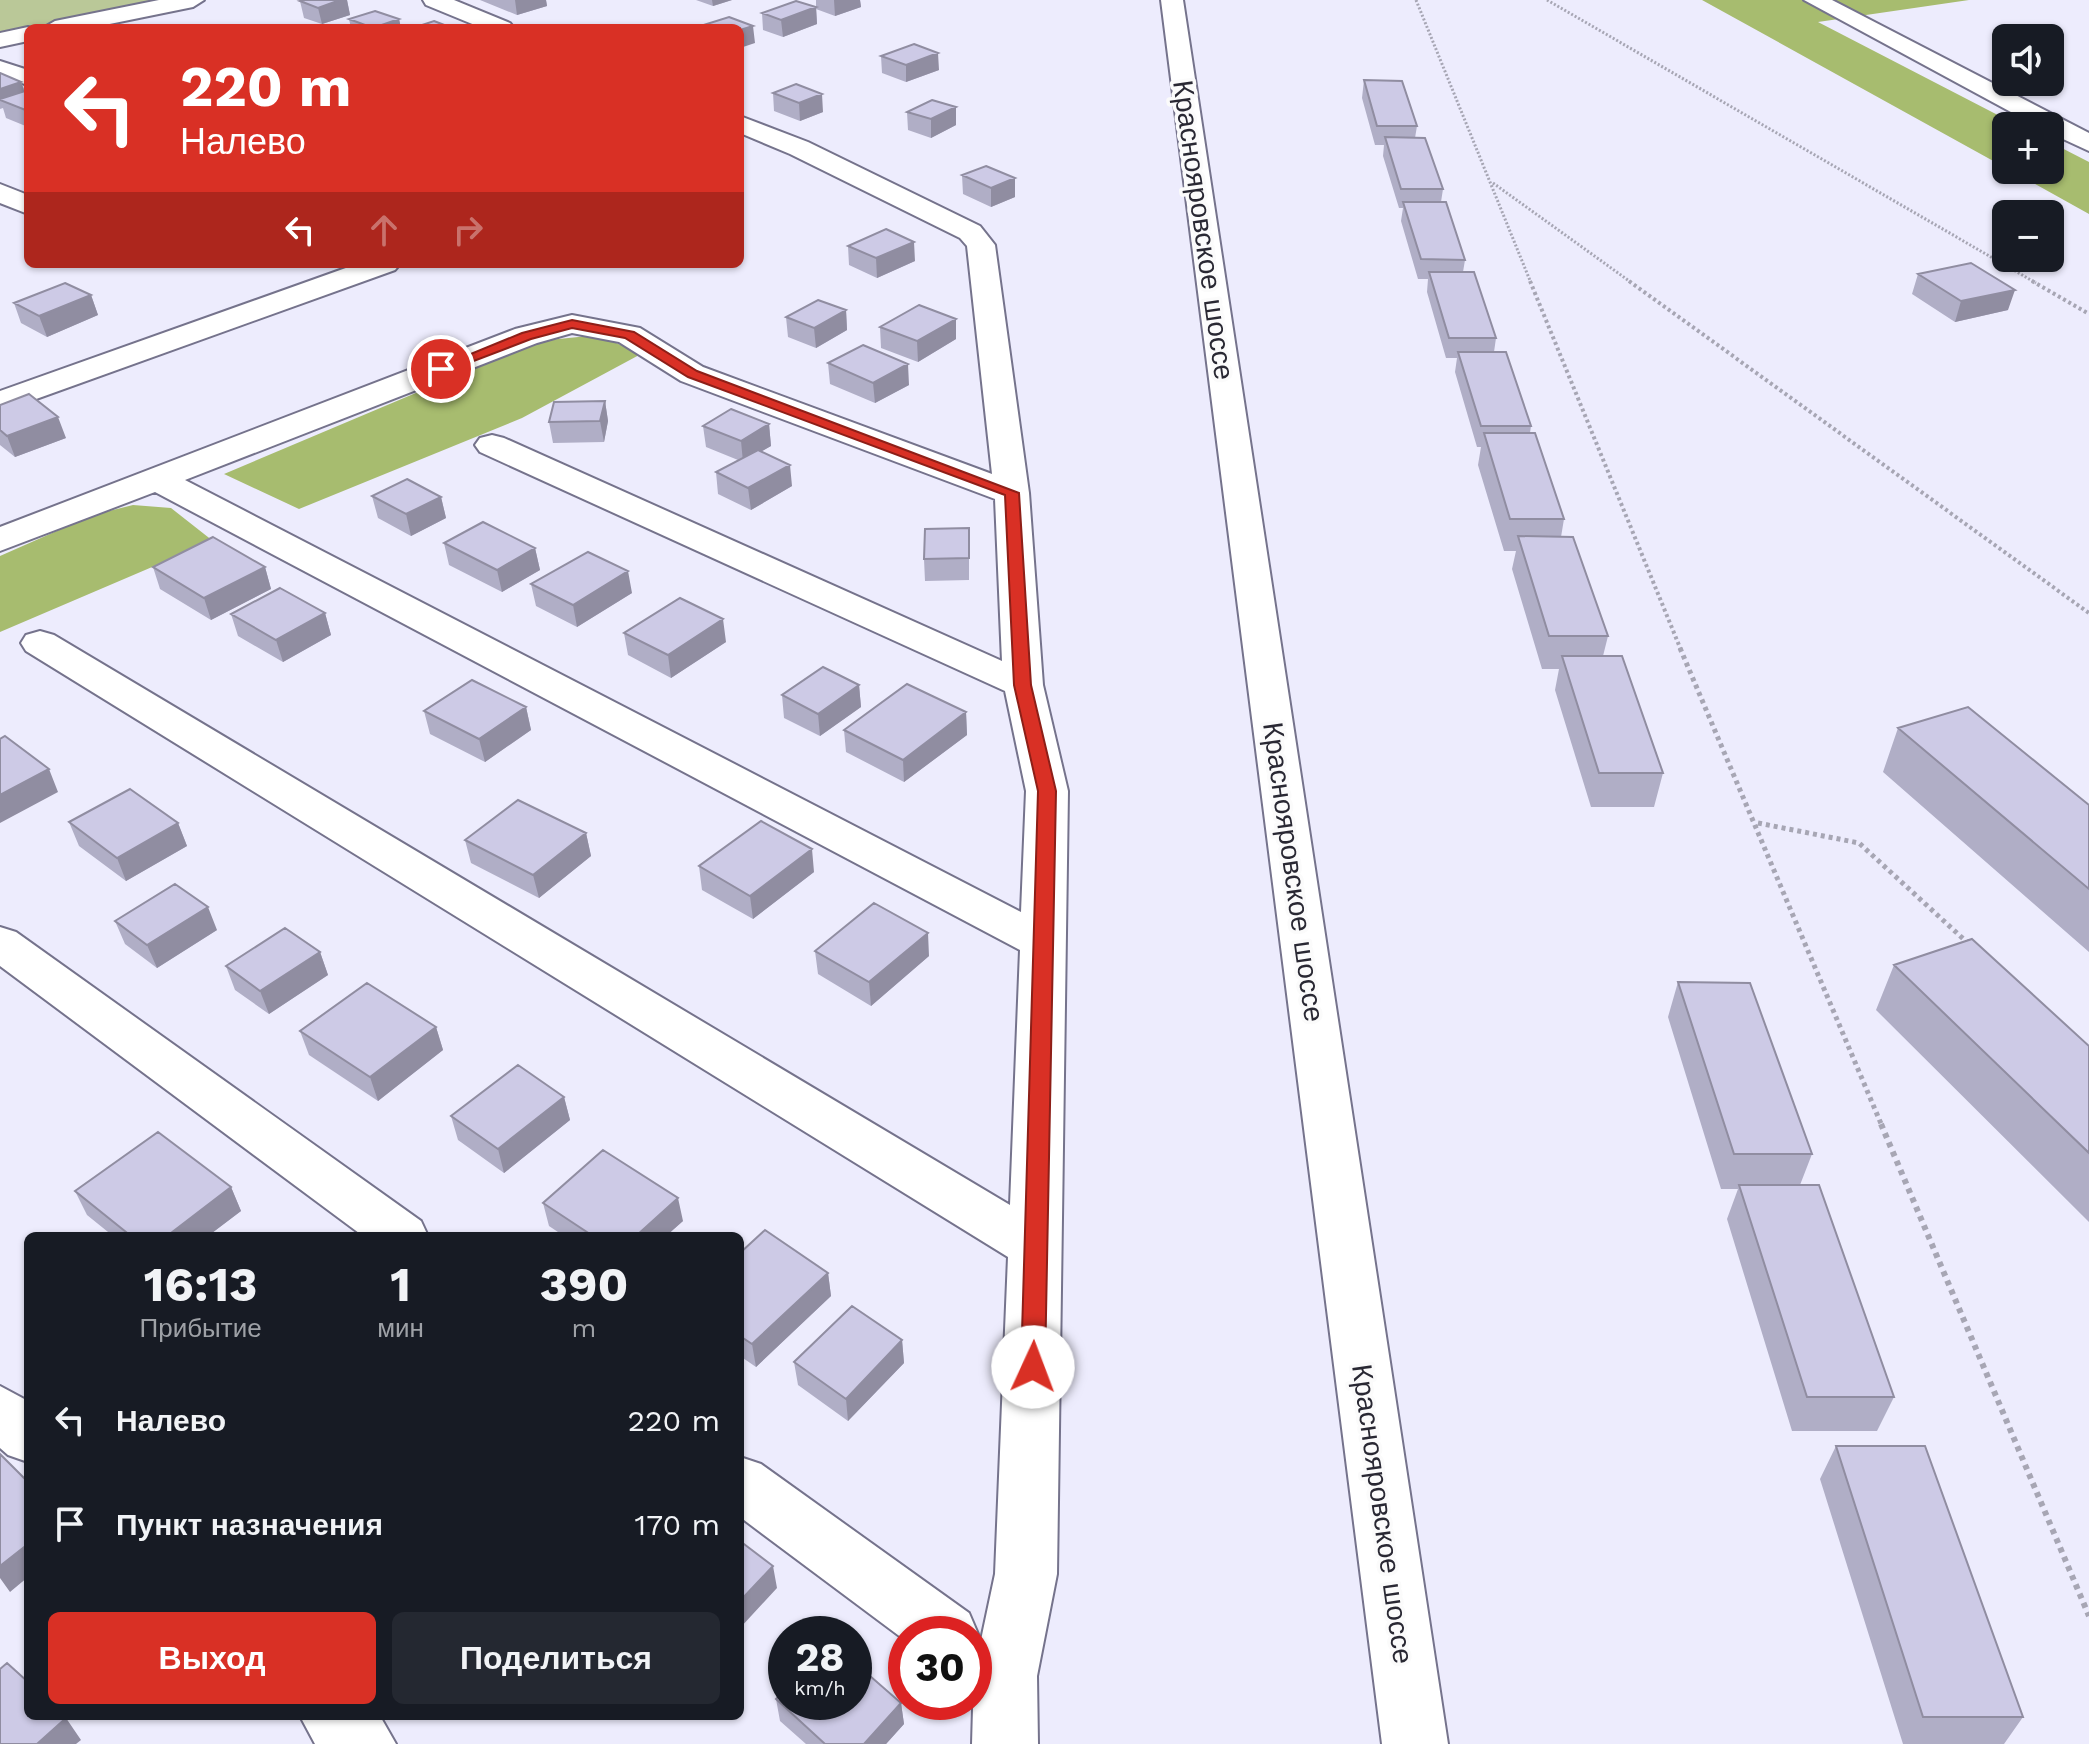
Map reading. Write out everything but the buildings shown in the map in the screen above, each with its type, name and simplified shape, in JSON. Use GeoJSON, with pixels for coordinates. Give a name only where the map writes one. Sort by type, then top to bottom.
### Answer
{"type":"FeatureCollection","features":[{"type":"Feature","properties":{"kind":"street"},"geometry":{"type":"LineString","coordinates":[[75,24],[193,0]]}},
{"type":"Feature","properties":{"kind":"street"},"geometry":{"type":"LineString","coordinates":[[434,0],[492,24]]}},
{"type":"Feature","properties":{"kind":"street","name":"Краснояровское шоссе"},"geometry":{"type":"LineString","coordinates":[[1172,0],[1415,1744]]}},
{"type":"Feature","properties":{"kind":"street"},"geometry":{"type":"LineString","coordinates":[[1815,0],[2089,143]]}},
{"type":"Feature","properties":{"kind":"street"},"geometry":{"type":"LineString","coordinates":[[139,11],[171,24]]}},
{"type":"Feature","properties":{"kind":"street"},"geometry":{"type":"LineString","coordinates":[[0,40],[24,35]]}},
{"type":"Feature","properties":{"kind":"street"},"geometry":{"type":"LineString","coordinates":[[0,68],[24,77]]}},
{"type":"Feature","properties":{"kind":"street"},"geometry":{"type":"LineString","coordinates":[[744,126],[799,148],[970,232],[981,245],[1012,493],[1023,685],[1047,791],[1026,1574],[992,1658]]}},
{"type":"Feature","properties":{"kind":"street"},"geometry":{"type":"LineString","coordinates":[[0,192],[24,204]]}},
{"type":"Feature","properties":{"kind":"street"},"geometry":{"type":"LineString","coordinates":[[0,402],[374,268]]}},
{"type":"Feature","properties":{"kind":"street"},"geometry":{"type":"LineString","coordinates":[[0,540],[526,336],[572,324],[629,335],[692,374],[1012,493]]}},
{"type":"Feature","properties":{"kind":"street"},"geometry":{"type":"LineString","coordinates":[[492,445],[1023,685]]}},
{"type":"Feature","properties":{"kind":"street"},"geometry":{"type":"LineString","coordinates":[[156,479],[1044,943]]}},
{"type":"Feature","properties":{"kind":"street"},"geometry":{"type":"LineString","coordinates":[[40,643],[1037,1248]]}},
{"type":"Feature","properties":{"kind":"street"},"geometry":{"type":"LineString","coordinates":[[0,943],[397,1232]]}},
{"type":"Feature","properties":{"kind":"street"},"geometry":{"type":"LineString","coordinates":[[0,1411],[24,1433]]}},
{"type":"Feature","properties":{"kind":"street"},"geometry":{"type":"LineString","coordinates":[[744,1486],[922,1616]]}},
{"type":"Feature","properties":{"kind":"street"},"geometry":{"type":"LineString","coordinates":[[992,1680],[1005,1744]]}},
{"type":"Feature","properties":{"kind":"street"},"geometry":{"type":"LineString","coordinates":[[336,1720],[363,1744]]}},
{"type":"Feature","properties":{"kind":"path"},"geometry":{"type":"LineString","coordinates":[[1416,0],[1653,583],[1757,823],[2089,1616]]}},
{"type":"Feature","properties":{"kind":"path"},"geometry":{"type":"LineString","coordinates":[[1547,0],[2089,314]]}},
{"type":"Feature","properties":{"kind":"path"},"geometry":{"type":"LineString","coordinates":[[1490,182],[2089,613]]}},
{"type":"Feature","properties":{"kind":"path"},"geometry":{"type":"LineString","coordinates":[[1757,823],[1859,843],[1974,948]]}},
{"type":"Feature","properties":{"kind":"green space"},"geometry":{"type":"Polygon","coordinates":[[[0,0],[175,0],[58,24],[24,24],[24,31],[0,36],[0,0]]]}},
{"type":"Feature","properties":{"kind":"green space"},"geometry":{"type":"Polygon","coordinates":[[[1702,0],[1969,0],[1818,22],[1992,112],[1992,160],[1702,0]]]}},
{"type":"Feature","properties":{"kind":"green space"},"geometry":{"type":"Polygon","coordinates":[[[2064,149],[2089,162],[2089,214],[2035,184],[2064,184],[2064,149]]]}},
{"type":"Feature","properties":{"kind":"green space"},"geometry":{"type":"Polygon","coordinates":[[[598,335],[641,354],[522,418],[299,509],[224,474],[539,341],[598,335]]]}},
{"type":"Feature","properties":{"kind":"green space"},"geometry":{"type":"Polygon","coordinates":[[[133,505],[171,508],[213,541],[0,632],[0,556],[93,515],[133,505]]]}},
{"type":"Feature","properties":{"kind":"route"},"geometry":{"type":"LineString","coordinates":[[441,369],[526,336],[572,324],[629,335],[692,374],[1012,493],[1023,685],[1047,791],[1033,1367]]}}]}
